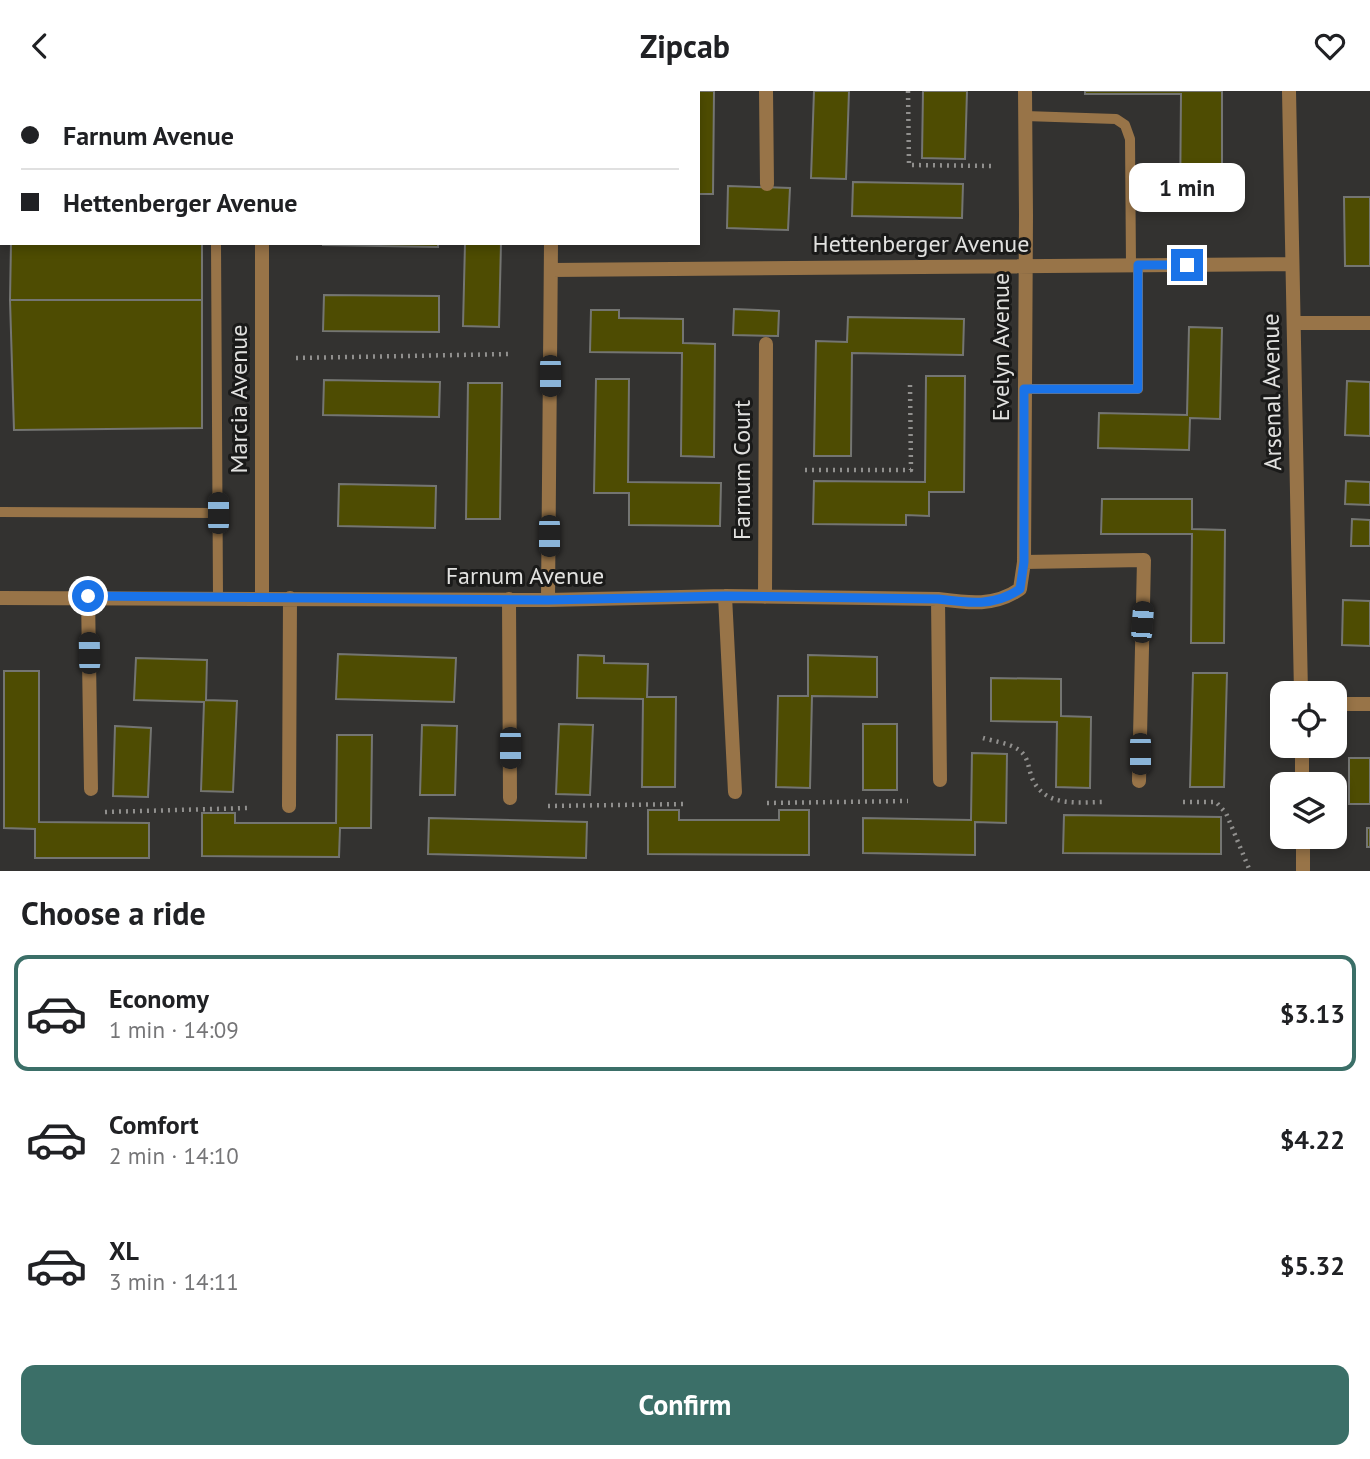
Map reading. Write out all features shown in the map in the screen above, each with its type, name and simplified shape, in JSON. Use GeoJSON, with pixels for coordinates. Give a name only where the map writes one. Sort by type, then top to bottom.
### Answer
{"type":"FeatureCollection","features":[{"type":"Feature","properties":{"kind":"street"},"geometry":{"type":"LineString","coordinates":[[766,91],[767,184]]}},
{"type":"Feature","properties":{"kind":"street","name":"Evelyn Avenue"},"geometry":{"type":"LineString","coordinates":[[1024,562],[1025,91]]}},
{"type":"Feature","properties":{"kind":"street","name":"Arsenal Avenue"},"geometry":{"type":"LineString","coordinates":[[1289,91],[1301,681]]}},
{"type":"Feature","properties":{"kind":"street","name":"Marcia Avenue"},"geometry":{"type":"LineString","coordinates":[[262,245],[262,597]]}},
{"type":"Feature","properties":{"kind":"street"},"geometry":{"type":"LineString","coordinates":[[548,600],[551,245]]}},
{"type":"Feature","properties":{"kind":"street","name":"Hettenberger Avenue"},"geometry":{"type":"LineString","coordinates":[[551,270],[1292,264]]}},
{"type":"Feature","properties":{"kind":"street"},"geometry":{"type":"LineString","coordinates":[[1294,323],[1370,323]]}},
{"type":"Feature","properties":{"kind":"street","name":"Farnum Court"},"geometry":{"type":"LineString","coordinates":[[765,597],[766,344]]}},
{"type":"Feature","properties":{"kind":"street"},"geometry":{"type":"LineString","coordinates":[[1024,562],[1144,560],[1139,781]]}},
{"type":"Feature","properties":{"kind":"street","name":"Farnum Avenue"},"geometry":{"type":"LineString","coordinates":[[0,598],[88,596],[548,600],[725,596],[938,599],[989,603],[1009,597],[1020,589],[1024,562]]}},
{"type":"Feature","properties":{"kind":"street"},"geometry":{"type":"LineString","coordinates":[[88,596],[92,789]]}},
{"type":"Feature","properties":{"kind":"street"},"geometry":{"type":"LineString","coordinates":[[725,596],[735,792]]}},
{"type":"Feature","properties":{"kind":"street"},"geometry":{"type":"LineString","coordinates":[[289,806],[290,598]]}},
{"type":"Feature","properties":{"kind":"street"},"geometry":{"type":"LineString","coordinates":[[509,599],[510,798]]}},
{"type":"Feature","properties":{"kind":"street"},"geometry":{"type":"LineString","coordinates":[[938,599],[940,780]]}},
{"type":"Feature","properties":{"kind":"street"},"geometry":{"type":"LineString","coordinates":[[1347,705],[1370,704]]}},
{"type":"Feature","properties":{"kind":"street"},"geometry":{"type":"LineString","coordinates":[[1303,849],[1303,871]]}},
{"type":"Feature","properties":{"kind":"lane"},"geometry":{"type":"LineString","coordinates":[[1024,389],[1138,389],[1130,139],[1125,125],[1115,119],[1025,116]]}},
{"type":"Feature","properties":{"kind":"lane"},"geometry":{"type":"LineString","coordinates":[[216,245],[218,597]]}},
{"type":"Feature","properties":{"kind":"lane"},"geometry":{"type":"LineString","coordinates":[[0,512],[218,513]]}},
{"type":"Feature","properties":{"kind":"path"},"geometry":{"type":"LineString","coordinates":[[908,91],[909,165],[993,166]]}},
{"type":"Feature","properties":{"kind":"path"},"geometry":{"type":"LineString","coordinates":[[296,358],[512,354]]}},
{"type":"Feature","properties":{"kind":"path"},"geometry":{"type":"LineString","coordinates":[[805,470],[911,470],[910,384]]}},
{"type":"Feature","properties":{"kind":"path"},"geometry":{"type":"LineString","coordinates":[[983,738],[1018,749],[1028,759],[1033,779],[1042,793],[1056,802],[1104,801]]}},
{"type":"Feature","properties":{"kind":"path"},"geometry":{"type":"LineString","coordinates":[[767,803],[908,801]]}},
{"type":"Feature","properties":{"kind":"path"},"geometry":{"type":"LineString","coordinates":[[1183,802],[1216,802],[1226,813],[1250,871]]}},
{"type":"Feature","properties":{"kind":"path"},"geometry":{"type":"LineString","coordinates":[[548,806],[688,804]]}},
{"type":"Feature","properties":{"kind":"path"},"geometry":{"type":"LineString","coordinates":[[105,812],[249,808]]}},
{"type":"Feature","properties":{"kind":"building"},"geometry":{"type":"Polygon","coordinates":[[[700,91],[714,91],[713,194],[700,194],[700,91]]]}},
{"type":"Feature","properties":{"kind":"building"},"geometry":{"type":"Polygon","coordinates":[[[814,91],[849,91],[846,179],[811,178],[814,91]]]}},
{"type":"Feature","properties":{"kind":"building"},"geometry":{"type":"Polygon","coordinates":[[[923,91],[967,91],[965,159],[922,158],[923,91]]]}},
{"type":"Feature","properties":{"kind":"building"},"geometry":{"type":"Polygon","coordinates":[[[1085,91],[1222,91],[1222,208],[1180,208],[1181,94],[1085,94],[1085,91]]]}},
{"type":"Feature","properties":{"kind":"building"},"geometry":{"type":"Polygon","coordinates":[[[853,182],[963,184],[962,218],[852,216],[853,182]]]}},
{"type":"Feature","properties":{"kind":"building"},"geometry":{"type":"Polygon","coordinates":[[[728,186],[790,188],[788,230],[727,228],[728,186]]]}},
{"type":"Feature","properties":{"kind":"building"},"geometry":{"type":"Polygon","coordinates":[[[1344,197],[1370,197],[1370,266],[1345,266],[1344,197]]]}},
{"type":"Feature","properties":{"kind":"building"},"geometry":{"type":"Polygon","coordinates":[[[11,245],[202,245],[202,300],[10,300],[11,245]]]}},
{"type":"Feature","properties":{"kind":"building"},"geometry":{"type":"Polygon","coordinates":[[[323,245],[438,245],[438,247],[323,245]]]}},
{"type":"Feature","properties":{"kind":"building"},"geometry":{"type":"Polygon","coordinates":[[[465,245],[501,245],[499,327],[463,326],[465,245]]]}},
{"type":"Feature","properties":{"kind":"building"},"geometry":{"type":"Polygon","coordinates":[[[324,295],[439,296],[439,332],[323,331],[324,295]]]}},
{"type":"Feature","properties":{"kind":"building"},"geometry":{"type":"Polygon","coordinates":[[[10,300],[202,300],[202,428],[14,430],[10,300]]]}},
{"type":"Feature","properties":{"kind":"building"},"geometry":{"type":"Polygon","coordinates":[[[734,309],[779,311],[778,336],[733,335],[734,309]]]}},
{"type":"Feature","properties":{"kind":"building"},"geometry":{"type":"Polygon","coordinates":[[[591,310],[619,310],[619,318],[683,319],[683,343],[715,344],[714,457],[681,456],[682,353],[590,352],[591,310]]]}},
{"type":"Feature","properties":{"kind":"building"},"geometry":{"type":"Polygon","coordinates":[[[848,317],[964,319],[963,355],[852,353],[851,456],[814,456],[816,341],[847,342],[848,317]]]}},
{"type":"Feature","properties":{"kind":"building"},"geometry":{"type":"Polygon","coordinates":[[[1189,327],[1222,328],[1220,419],[1190,418],[1189,450],[1098,448],[1099,413],[1187,415],[1189,327]]]}},
{"type":"Feature","properties":{"kind":"building"},"geometry":{"type":"Polygon","coordinates":[[[926,376],[965,376],[964,492],[929,492],[929,516],[906,515],[906,525],[813,524],[814,481],[925,482],[926,376]]]}},
{"type":"Feature","properties":{"kind":"building"},"geometry":{"type":"Polygon","coordinates":[[[596,379],[629,379],[628,482],[721,483],[720,526],[629,525],[629,493],[594,493],[596,379]]]}},
{"type":"Feature","properties":{"kind":"building"},"geometry":{"type":"Polygon","coordinates":[[[324,380],[440,382],[439,417],[323,415],[324,380]]]}},
{"type":"Feature","properties":{"kind":"building"},"geometry":{"type":"Polygon","coordinates":[[[1347,381],[1370,382],[1370,436],[1345,435],[1347,381]]]}},
{"type":"Feature","properties":{"kind":"building"},"geometry":{"type":"Polygon","coordinates":[[[468,383],[502,383],[500,519],[466,519],[468,383]]]}},
{"type":"Feature","properties":{"kind":"building"},"geometry":{"type":"Polygon","coordinates":[[[1346,481],[1370,482],[1370,505],[1345,504],[1346,481]]]}},
{"type":"Feature","properties":{"kind":"building"},"geometry":{"type":"Polygon","coordinates":[[[339,484],[436,486],[435,528],[338,526],[339,484]]]}},
{"type":"Feature","properties":{"kind":"building"},"geometry":{"type":"Polygon","coordinates":[[[1102,499],[1192,499],[1192,529],[1225,530],[1224,643],[1191,643],[1192,534],[1101,534],[1102,499]]]}},
{"type":"Feature","properties":{"kind":"building"},"geometry":{"type":"Polygon","coordinates":[[[1352,519],[1370,520],[1370,546],[1351,546],[1352,519]]]}},
{"type":"Feature","properties":{"kind":"building"},"geometry":{"type":"Polygon","coordinates":[[[1343,600],[1370,601],[1370,646],[1342,645],[1343,600]]]}},
{"type":"Feature","properties":{"kind":"building"},"geometry":{"type":"Polygon","coordinates":[[[338,654],[456,658],[454,702],[336,699],[338,654]]]}},
{"type":"Feature","properties":{"kind":"building"},"geometry":{"type":"Polygon","coordinates":[[[578,655],[604,656],[604,663],[648,664],[647,697],[676,697],[675,787],[642,787],[643,699],[577,698],[578,655]]]}},
{"type":"Feature","properties":{"kind":"building"},"geometry":{"type":"Polygon","coordinates":[[[808,655],[877,657],[877,697],[812,696],[810,788],[776,787],[778,696],[808,696],[808,655]]]}},
{"type":"Feature","properties":{"kind":"building"},"geometry":{"type":"Polygon","coordinates":[[[136,658],[207,660],[206,700],[237,701],[233,792],[201,791],[204,702],[134,700],[136,658]]]}},
{"type":"Feature","properties":{"kind":"building"},"geometry":{"type":"Polygon","coordinates":[[[4,671],[39,671],[39,822],[149,823],[149,858],[35,858],[35,829],[4,828],[4,671]]]}},
{"type":"Feature","properties":{"kind":"building"},"geometry":{"type":"Polygon","coordinates":[[[1193,673],[1227,673],[1224,787],[1190,787],[1193,673]]]}},
{"type":"Feature","properties":{"kind":"building"},"geometry":{"type":"Polygon","coordinates":[[[991,678],[1061,679],[1061,716],[1091,717],[1090,788],[1056,787],[1057,722],[991,721],[991,678]]]}},
{"type":"Feature","properties":{"kind":"building"},"geometry":{"type":"Polygon","coordinates":[[[559,724],[593,725],[590,795],[556,794],[559,724]]]}},
{"type":"Feature","properties":{"kind":"building"},"geometry":{"type":"Polygon","coordinates":[[[863,724],[897,724],[897,790],[863,790],[863,724]]]}},
{"type":"Feature","properties":{"kind":"building"},"geometry":{"type":"Polygon","coordinates":[[[422,725],[457,726],[455,795],[420,795],[422,725]]]}},
{"type":"Feature","properties":{"kind":"building"},"geometry":{"type":"Polygon","coordinates":[[[115,726],[151,728],[148,797],[113,796],[115,726]]]}},
{"type":"Feature","properties":{"kind":"building"},"geometry":{"type":"Polygon","coordinates":[[[337,735],[372,735],[371,828],[340,828],[339,857],[202,856],[202,813],[235,813],[235,823],[336,823],[337,735]]]}},
{"type":"Feature","properties":{"kind":"building"},"geometry":{"type":"Polygon","coordinates":[[[972,753],[1007,754],[1006,823],[975,822],[975,855],[863,853],[863,818],[971,820],[972,753]]]}},
{"type":"Feature","properties":{"kind":"building"},"geometry":{"type":"Polygon","coordinates":[[[1349,758],[1370,758],[1370,804],[1349,804],[1349,758]]]}},
{"type":"Feature","properties":{"kind":"building"},"geometry":{"type":"Polygon","coordinates":[[[648,810],[679,810],[679,820],[779,820],[779,810],[809,810],[809,855],[648,854],[648,810]]]}},
{"type":"Feature","properties":{"kind":"building"},"geometry":{"type":"Polygon","coordinates":[[[1064,815],[1221,817],[1221,854],[1063,853],[1064,815]]]}},
{"type":"Feature","properties":{"kind":"building"},"geometry":{"type":"Polygon","coordinates":[[[429,818],[587,822],[586,858],[428,854],[429,818]]]}},
{"type":"Feature","properties":{"kind":"building"},"geometry":{"type":"Polygon","coordinates":[[[1367,828],[1370,828],[1370,847],[1367,847],[1367,828]]]}},
{"type":"Feature","properties":{"kind":"route"},"geometry":{"type":"LineString","coordinates":[[88,596],[548,600],[725,596],[938,599],[971,603],[989,603],[1009,597],[1020,589],[1024,562],[1024,389],[1138,389],[1138,265],[1187,265]]}}]}
